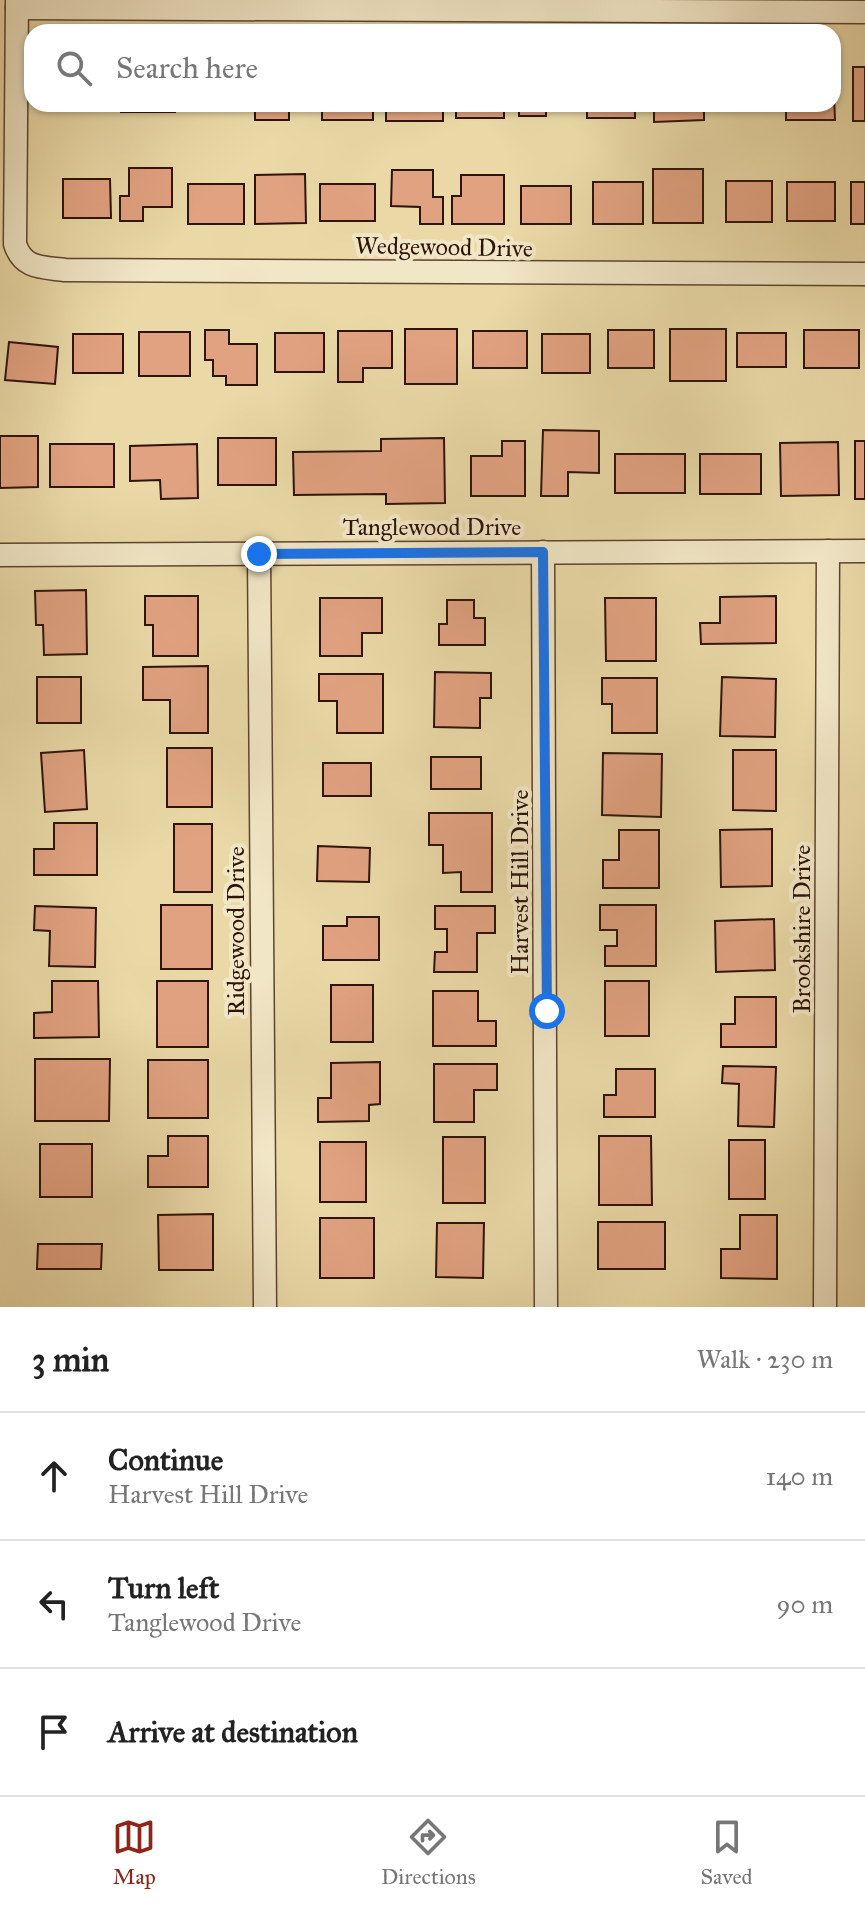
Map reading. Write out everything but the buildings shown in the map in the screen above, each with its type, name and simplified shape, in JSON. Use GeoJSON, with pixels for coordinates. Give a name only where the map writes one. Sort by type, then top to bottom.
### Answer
{"type":"FeatureCollection","features":[{"type":"Feature","properties":{"kind":"street"},"geometry":{"type":"LineString","coordinates":[[17,4],[865,12]]}},
{"type":"Feature","properties":{"kind":"street","name":"Wedgewood Drive"},"geometry":{"type":"LineString","coordinates":[[17,4],[15,244],[30,265],[65,270],[865,274]]}},
{"type":"Feature","properties":{"kind":"street","name":"Brookshire Drive"},"geometry":{"type":"LineString","coordinates":[[825,1307],[828,551]]}},
{"type":"Feature","properties":{"kind":"street","name":"Tanglewood Drive"},"geometry":{"type":"LineString","coordinates":[[0,555],[865,551]]}},
{"type":"Feature","properties":{"kind":"street","name":"Harvest Hill Drive"},"geometry":{"type":"LineString","coordinates":[[543,552],[546,1307]]}},
{"type":"Feature","properties":{"kind":"street","name":"Ridgewood Drive"},"geometry":{"type":"LineString","coordinates":[[259,554],[265,1307]]}},
{"type":"Feature","properties":{"kind":"route"},"geometry":{"type":"LineString","coordinates":[[259,554],[543,552],[547,1011]]}}]}
